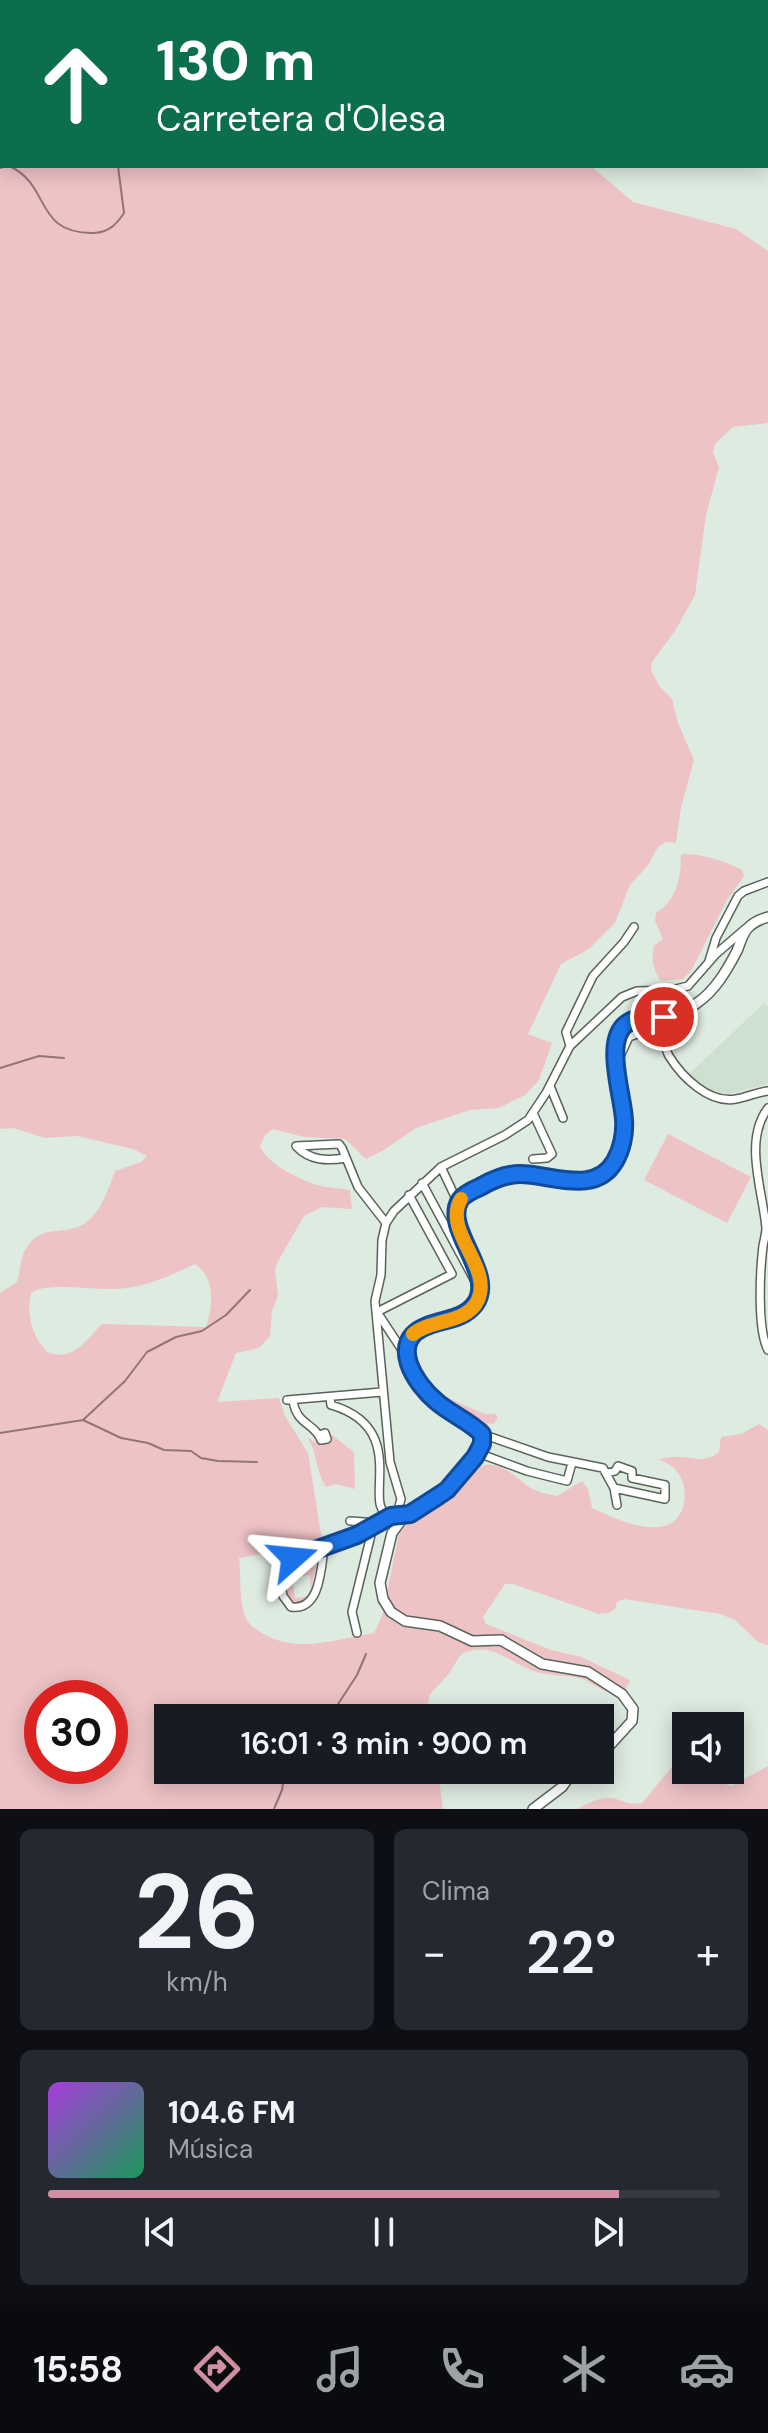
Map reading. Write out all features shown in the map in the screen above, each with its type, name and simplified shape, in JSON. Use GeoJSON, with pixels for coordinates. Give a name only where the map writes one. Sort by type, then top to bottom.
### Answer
{"type":"FeatureCollection","features":[{"type":"Feature","properties":{"kind":"street"},"geometry":{"type":"LineString","coordinates":[[708,964],[716,938],[738,896],[768,882]]}},
{"type":"Feature","properties":{"kind":"street"},"geometry":{"type":"LineString","coordinates":[[324,1548],[312,1601],[305,1607],[291,1607],[283,1596],[277,1562],[324,1548],[376,1525],[398,1510],[401,1499],[390,1462],[375,1297],[381,1275],[386,1223],[409,1195],[441,1167],[505,1135],[533,1113],[570,1046],[602,1014],[629,993],[681,989],[696,980],[736,935],[768,917]]}},
{"type":"Feature","properties":{"kind":"street"},"geometry":{"type":"LineString","coordinates":[[570,1046],[566,1032],[593,976],[634,927]]}},
{"type":"Feature","properties":{"kind":"street"},"geometry":{"type":"LineString","coordinates":[[458,1203],[465,1195],[491,1181],[515,1174],[576,1181],[605,1172],[616,1159],[624,1131],[616,1042],[624,1025],[633,1020],[673,1015],[700,1001],[728,967],[748,928]]}},
{"type":"Feature","properties":{"kind":"street"},"geometry":{"type":"LineString","coordinates":[[616,1065],[629,1037],[643,1032],[662,1032],[670,1058],[687,1079],[702,1090],[734,1100],[768,1091]]}},
{"type":"Feature","properties":{"kind":"street"},"geometry":{"type":"LineString","coordinates":[[550,1085],[563,1118]]}},
{"type":"Feature","properties":{"kind":"street"},"geometry":{"type":"LineString","coordinates":[[768,1108],[761,1120],[757,1139],[757,1170],[767,1231],[763,1249],[761,1325],[768,1350]]}},
{"type":"Feature","properties":{"kind":"street"},"geometry":{"type":"LineString","coordinates":[[533,1113],[552,1154],[547,1158],[533,1159]]}},
{"type":"Feature","properties":{"kind":"street"},"geometry":{"type":"LineString","coordinates":[[346,1158],[320,1160],[296,1146],[339,1144],[346,1158],[358,1187],[386,1223]]}},
{"type":"Feature","properties":{"kind":"street"},"geometry":{"type":"LineString","coordinates":[[406,1356],[407,1342],[416,1331],[470,1310],[478,1300],[476,1268],[458,1221],[458,1203],[441,1167]]}},
{"type":"Feature","properties":{"kind":"street"},"geometry":{"type":"LineString","coordinates":[[422,1183],[479,1289]]}},
{"type":"Feature","properties":{"kind":"street"},"geometry":{"type":"LineString","coordinates":[[377,1312],[452,1274],[409,1195]]}},
{"type":"Feature","properties":{"kind":"street"},"geometry":{"type":"LineString","coordinates":[[377,1312],[406,1356],[413,1373],[432,1397],[482,1434],[572,1463],[593,1465],[608,1473],[617,1505]]}},
{"type":"Feature","properties":{"kind":"street"},"geometry":{"type":"LineString","coordinates":[[320,1435],[298,1416],[290,1400],[382,1392]]}},
{"type":"Feature","properties":{"kind":"street"},"geometry":{"type":"LineString","coordinates":[[330,1398],[331,1405],[355,1413],[376,1437],[380,1460],[379,1507],[384,1514],[391,1516],[410,1514]]}},
{"type":"Feature","properties":{"kind":"street"},"geometry":{"type":"LineString","coordinates":[[482,1434],[478,1453],[447,1490],[397,1526],[387,1547],[380,1589],[387,1608],[405,1621],[440,1626],[466,1640],[501,1640],[542,1664],[588,1672],[627,1698],[633,1715],[630,1726],[614,1741]]}},
{"type":"Feature","properties":{"kind":"street"},"geometry":{"type":"LineString","coordinates":[[478,1453],[527,1471],[567,1481],[572,1463]]}},
{"type":"Feature","properties":{"kind":"street"},"geometry":{"type":"LineString","coordinates":[[608,1473],[618,1466],[632,1471],[632,1478],[665,1485],[665,1499],[614,1488]]}},
{"type":"Feature","properties":{"kind":"street"},"geometry":{"type":"LineString","coordinates":[[350,1521],[376,1525]]}},
{"type":"Feature","properties":{"kind":"street"},"geometry":{"type":"LineString","coordinates":[[357,1633],[352,1612],[376,1525]]}},
{"type":"Feature","properties":{"kind":"street"},"geometry":{"type":"LineString","coordinates":[[533,1809],[564,1784]]}},
{"type":"Feature","properties":{"kind":"shaded area"},"geometry":{"type":"Polygon","coordinates":[[[0,168],[593,168],[633,202],[736,229],[768,251],[768,423],[733,427],[715,444],[713,452],[719,467],[706,515],[695,595],[675,631],[652,662],[651,670],[660,687],[672,699],[678,723],[694,760],[681,807],[676,843],[666,842],[658,847],[648,865],[630,885],[615,923],[589,949],[561,964],[528,1034],[552,1043],[539,1080],[525,1095],[499,1108],[470,1110],[416,1128],[366,1159],[345,1139],[304,1137],[273,1129],[265,1135],[260,1146],[269,1159],[310,1182],[350,1190],[352,1209],[322,1207],[304,1216],[277,1263],[278,1296],[272,1311],[270,1336],[259,1348],[236,1353],[217,1402],[279,1398],[285,1416],[308,1453],[322,1540],[294,1549],[239,1558],[241,1600],[248,1622],[274,1639],[302,1644],[374,1633],[382,1616],[399,1534],[415,1518],[448,1497],[479,1467],[495,1465],[533,1489],[557,1496],[582,1481],[588,1489],[592,1508],[633,1524],[658,1527],[668,1525],[681,1513],[685,1495],[675,1469],[659,1459],[709,1458],[719,1452],[721,1437],[741,1434],[759,1424],[768,1430],[768,1645],[758,1642],[735,1620],[720,1614],[624,1599],[617,1602],[615,1609],[599,1614],[513,1584],[505,1584],[483,1617],[486,1624],[551,1650],[581,1657],[630,1680],[626,1688],[621,1693],[608,1692],[579,1678],[536,1672],[494,1652],[476,1650],[460,1656],[431,1694],[428,1704],[154,1704],[154,1784],[440,1784],[443,1809],[0,1809],[0,1293],[17,1282],[24,1252],[35,1237],[78,1227],[92,1218],[115,1171],[141,1162],[147,1156],[133,1149],[77,1136],[45,1138],[13,1128],[0,1129],[0,168]],[[195,1264],[157,1281],[126,1288],[39,1289],[31,1293],[30,1301],[34,1332],[47,1352],[65,1354],[78,1348],[102,1324],[206,1327],[211,1302],[207,1277],[195,1264]]]}},
{"type":"Feature","properties":{"kind":"shaded area"},"geometry":{"type":"Polygon","coordinates":[[[681,854],[720,861],[742,870],[744,876],[727,900],[691,971],[683,979],[661,981],[653,960],[654,946],[663,939],[655,921],[656,913],[669,902],[676,888],[681,854]]]}},
{"type":"Feature","properties":{"kind":"shaded area"},"geometry":{"type":"Polygon","coordinates":[[[764,1003],[768,1006],[768,1084],[729,1094],[715,1092],[696,1081],[689,1074],[764,1003]]]}},
{"type":"Feature","properties":{"kind":"shaded area"},"geometry":{"type":"Polygon","coordinates":[[[668,1134],[751,1177],[727,1223],[644,1180],[668,1134]]]}},
{"type":"Feature","properties":{"kind":"shaded area"},"geometry":{"type":"Polygon","coordinates":[[[445,1397],[485,1414],[495,1414],[498,1418],[493,1424],[489,1423],[485,1430],[453,1408],[445,1397]]]}},
{"type":"Feature","properties":{"kind":"shaded area"},"geometry":{"type":"Polygon","coordinates":[[[332,1435],[354,1452],[355,1489],[336,1484],[326,1487],[322,1481],[307,1437],[319,1445],[332,1435]]]}},
{"type":"Feature","properties":{"kind":"shaded area"},"geometry":{"type":"Polygon","coordinates":[[[318,1556],[311,1592],[310,1575],[292,1577],[295,1598],[309,1596],[305,1602],[292,1603],[280,1565],[285,1563],[286,1568],[313,1563],[312,1557],[318,1556]]]}},
{"type":"Feature","properties":{"kind":"shaded area"},"geometry":{"type":"Polygon","coordinates":[[[768,1766],[768,1809],[577,1809],[606,1798],[642,1803],[670,1769],[672,1784],[731,1786],[744,1784],[744,1779],[768,1766]]]}},
{"type":"Feature","properties":{"kind":"waterway"},"geometry":{"type":"LineString","coordinates":[[12,168],[32,185],[61,226],[94,233],[112,227],[124,213],[118,168]]}},
{"type":"Feature","properties":{"kind":"waterway"},"geometry":{"type":"LineString","coordinates":[[0,1068],[39,1056],[64,1058]]}},
{"type":"Feature","properties":{"kind":"waterway"},"geometry":{"type":"LineString","coordinates":[[0,1433],[83,1420],[125,1381],[147,1352],[176,1337],[202,1331],[226,1315],[250,1290]]}},
{"type":"Feature","properties":{"kind":"waterway"},"geometry":{"type":"LineString","coordinates":[[83,1420],[121,1438],[148,1443],[164,1450],[191,1451],[201,1458],[218,1461],[257,1462]]}},
{"type":"Feature","properties":{"kind":"waterway"},"geometry":{"type":"LineString","coordinates":[[338,1704],[366,1654]]}},
{"type":"Feature","properties":{"kind":"waterway"},"geometry":{"type":"LineString","coordinates":[[274,1809],[283,1784]]}},
{"type":"Feature","properties":{"kind":"slow traffic"},"geometry":{"type":"LineString","coordinates":[[413,1334],[427,1325],[461,1315],[478,1300],[478,1275],[458,1221],[458,1203],[461,1199]]}},
{"type":"Feature","properties":{"kind":"route"},"geometry":{"type":"LineString","coordinates":[[293,1558],[357,1535],[391,1516],[410,1514],[447,1490],[475,1457],[482,1444],[482,1434],[432,1397],[413,1373],[406,1356],[407,1342],[416,1331],[461,1315],[478,1300],[478,1275],[461,1233],[458,1203],[465,1195],[499,1177],[526,1174],[576,1181],[601,1176],[616,1159],[624,1131],[616,1058],[618,1035],[624,1025],[633,1020],[664,1017]]}}]}
